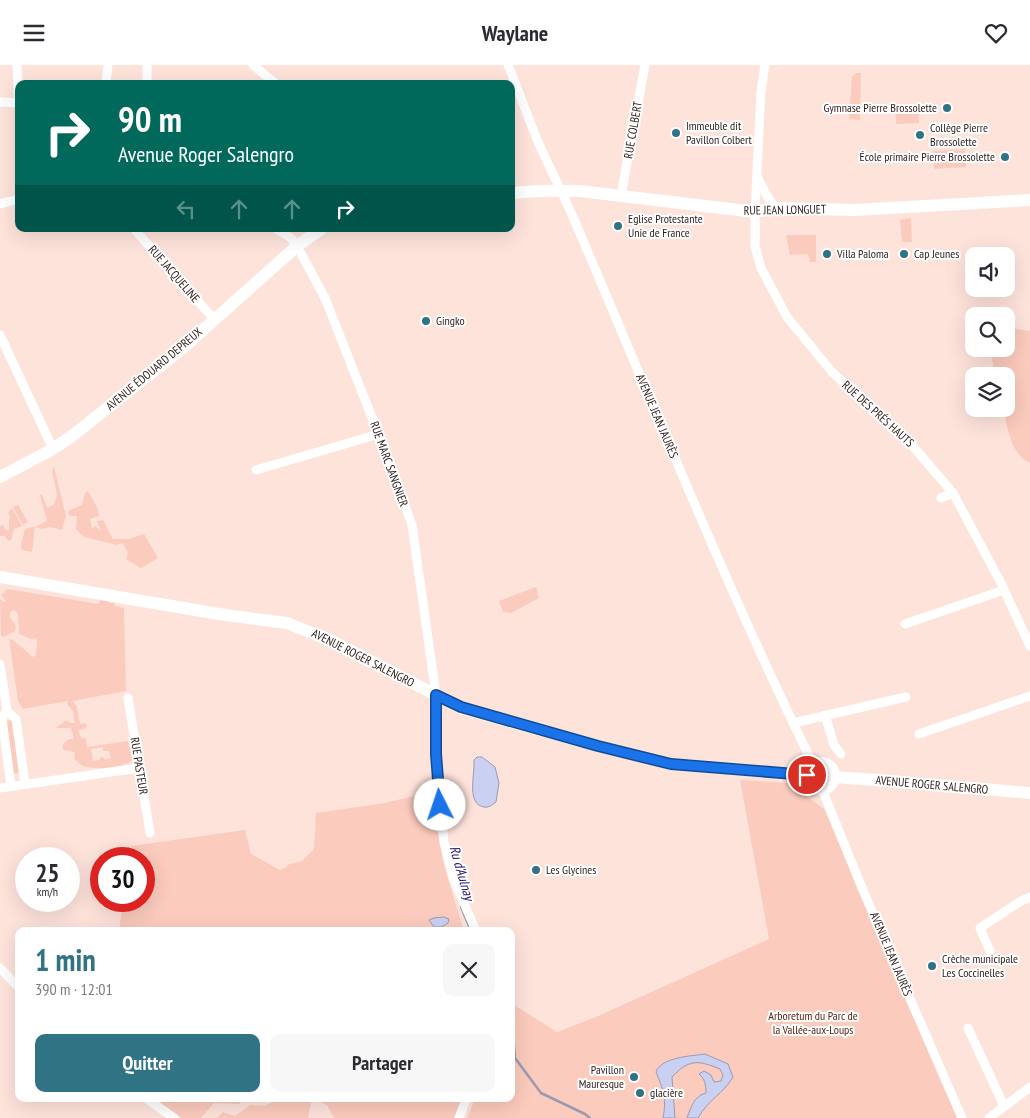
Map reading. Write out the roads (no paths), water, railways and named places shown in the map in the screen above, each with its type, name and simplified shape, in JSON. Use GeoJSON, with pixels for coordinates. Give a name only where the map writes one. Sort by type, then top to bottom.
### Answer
{"type":"FeatureCollection","features":[{"type":"Feature","properties":{"kind":"main road","name":"RUE JEAN LONGUET"},"geometry":{"type":"LineString","coordinates":[[515,193],[561,190],[621,195],[755,212],[777,208],[854,210],[1030,200]]}},
{"type":"Feature","properties":{"kind":"main road"},"geometry":{"type":"LineString","coordinates":[[297,246],[317,232]]}},
{"type":"Feature","properties":{"kind":"main road","name":"AVENUE ÉDOUARD DEPREUX"},"geometry":{"type":"LineString","coordinates":[[0,477],[53,449],[72,436],[184,347],[297,246]]}},
{"type":"Feature","properties":{"kind":"main road","name":"AVENUE ROGER SALENGRO"},"geometry":{"type":"LineString","coordinates":[[0,577],[225,615],[287,623],[334,642],[461,707],[598,746],[671,764],[810,770]]}},
{"type":"Feature","properties":{"kind":"main road"},"geometry":{"type":"LineString","coordinates":[[818,762],[829,765],[834,772],[834,777],[833,783],[828,787],[816,789],[811,785],[810,770],[818,762]]}},
{"type":"Feature","properties":{"kind":"main road","name":"AVENUE ROGER SALENGRO"},"geometry":{"type":"LineString","coordinates":[[834,777],[1030,793]]}},
{"type":"Feature","properties":{"kind":"street"},"geometry":{"type":"LineString","coordinates":[[18,65],[18,80]]}},
{"type":"Feature","properties":{"kind":"street"},"geometry":{"type":"LineString","coordinates":[[106,80],[108,65]]}},
{"type":"Feature","properties":{"kind":"street"},"geometry":{"type":"LineString","coordinates":[[147,65],[147,80]]}},
{"type":"Feature","properties":{"kind":"street"},"geometry":{"type":"LineString","coordinates":[[253,65],[271,80]]}},
{"type":"Feature","properties":{"kind":"street","name":"AVENUE JEAN JAURÈS"},"geometry":{"type":"LineString","coordinates":[[508,65],[514,80]]}},
{"type":"Feature","properties":{"kind":"street","name":"RUE COLBERT"},"geometry":{"type":"LineString","coordinates":[[621,195],[645,65]]}},
{"type":"Feature","properties":{"kind":"street","name":"RUE DES PRÉS HAUTS"},"geometry":{"type":"LineString","coordinates":[[765,65],[761,91],[756,177],[755,246],[757,257],[771,288],[787,317],[832,372],[912,444],[953,493],[1004,591],[1030,646]]}},
{"type":"Feature","properties":{"kind":"street","name":"AVENUE JEAN JAURÈS"},"geometry":{"type":"LineString","coordinates":[[515,83],[539,143],[561,190],[696,506],[793,723],[810,770]]}},
{"type":"Feature","properties":{"kind":"street"},"geometry":{"type":"LineString","coordinates":[[0,102],[15,102]]}},
{"type":"Feature","properties":{"kind":"street"},"geometry":{"type":"LineString","coordinates":[[756,177],[770,201],[777,208]]}},
{"type":"Feature","properties":{"kind":"street"},"geometry":{"type":"LineString","coordinates":[[0,204],[15,200]]}},
{"type":"Feature","properties":{"kind":"street","name":"RUE JACQUELINE"},"geometry":{"type":"LineString","coordinates":[[137,232],[214,319]]}},
{"type":"Feature","properties":{"kind":"street"},"geometry":{"type":"LineString","coordinates":[[281,232],[291,238],[297,246]]}},
{"type":"Feature","properties":{"kind":"street","name":"RUE MARC SANGNIER"},"geometry":{"type":"LineString","coordinates":[[297,246],[325,298],[379,434],[412,525],[436,695],[437,765],[444,842],[454,881],[474,927]]}},
{"type":"Feature","properties":{"kind":"street"},"geometry":{"type":"LineString","coordinates":[[0,335],[53,449]]}},
{"type":"Feature","properties":{"kind":"street"},"geometry":{"type":"LineString","coordinates":[[256,470],[379,434]]}},
{"type":"Feature","properties":{"kind":"street"},"geometry":{"type":"LineString","coordinates":[[941,498],[953,493]]}},
{"type":"Feature","properties":{"kind":"street"},"geometry":{"type":"LineString","coordinates":[[905,623],[1004,591]]}},
{"type":"Feature","properties":{"kind":"street"},"geometry":{"type":"LineString","coordinates":[[0,664],[2,718],[11,786]]}},
{"type":"Feature","properties":{"kind":"street"},"geometry":{"type":"LineString","coordinates":[[919,734],[1030,696]]}},
{"type":"Feature","properties":{"kind":"street"},"geometry":{"type":"LineString","coordinates":[[793,723],[906,697]]}},
{"type":"Feature","properties":{"kind":"street","name":"RUE PASTEUR"},"geometry":{"type":"LineString","coordinates":[[128,698],[150,833]]}},
{"type":"Feature","properties":{"kind":"street"},"geometry":{"type":"LineString","coordinates":[[3,711],[16,719],[25,783]]}},
{"type":"Feature","properties":{"kind":"street"},"geometry":{"type":"LineString","coordinates":[[825,715],[834,745],[841,754]]}},
{"type":"Feature","properties":{"kind":"street"},"geometry":{"type":"LineString","coordinates":[[0,788],[139,768]]}},
{"type":"Feature","properties":{"kind":"street","name":"AVENUE JEAN JAURÈS"},"geometry":{"type":"LineString","coordinates":[[822,789],[862,888],[962,1118]]}},
{"type":"Feature","properties":{"kind":"street"},"geometry":{"type":"LineString","coordinates":[[990,951],[980,928],[1030,897]]}},
{"type":"Feature","properties":{"kind":"street"},"geometry":{"type":"LineString","coordinates":[[0,968],[15,984]]}},
{"type":"Feature","properties":{"kind":"street"},"geometry":{"type":"LineString","coordinates":[[968,1028],[1004,1106]]}},
{"type":"Feature","properties":{"kind":"street"},"geometry":{"type":"LineString","coordinates":[[989,1118],[1030,1087]]}},
{"type":"Feature","properties":{"kind":"street"},"geometry":{"type":"LineString","coordinates":[[151,1102],[174,1118]]}},
{"type":"Feature","properties":{"kind":"street"},"geometry":{"type":"LineString","coordinates":[[459,1118],[465,1102]]}},
{"type":"Feature","properties":{"kind":"water"},"geometry":{"type":"Polygon","coordinates":[[[477,757],[482,757],[495,767],[499,783],[496,802],[487,807],[483,807],[474,799],[474,760],[477,757]]]}},
{"type":"Feature","properties":{"kind":"water"},"geometry":{"type":"Polygon","coordinates":[[[444,917],[449,919],[448,923],[442,927],[434,927],[429,920],[434,918],[444,917]]]}},
{"type":"Feature","properties":{"kind":"water"},"geometry":{"type":"Polygon","coordinates":[[[705,1054],[728,1064],[733,1077],[725,1088],[706,1106],[698,1118],[687,1118],[696,1099],[706,1093],[705,1082],[699,1074],[704,1071],[711,1075],[714,1082],[721,1081],[723,1075],[720,1069],[706,1064],[689,1064],[672,1077],[675,1118],[663,1118],[664,1094],[656,1072],[659,1067],[670,1060],[705,1054]]]}},
{"type":"Feature","properties":{"kind":"waterway","name":"Ru d'Aulnay"},"geometry":{"type":"LineString","coordinates":[[432,790],[438,817]]}},
{"type":"Feature","properties":{"kind":"waterway","name":"Ru d'Aulnay"},"geometry":{"type":"LineString","coordinates":[[461,907],[469,927]]}},
{"type":"Feature","properties":{"kind":"waterway","name":"Ru d'Aulnay"},"geometry":{"type":"LineString","coordinates":[[515,1058],[541,1093],[590,1118]]}},
{"type":"Feature","properties":{"kind":"place","name":"Gymnase Pierre Brossolette"},"geometry":{"type":"Point","coordinates":[947,108]}},
{"type":"Feature","properties":{"kind":"place","name":"Immeuble dit Pavillon Colbert"},"geometry":{"type":"Point","coordinates":[676,133]}},
{"type":"Feature","properties":{"kind":"place","name":"Collège Pierre Brossolette"},"geometry":{"type":"Point","coordinates":[920,135]}},
{"type":"Feature","properties":{"kind":"place","name":"École primaire Pierre Brossolette"},"geometry":{"type":"Point","coordinates":[1005,157]}},
{"type":"Feature","properties":{"kind":"place","name":"Eglise Protestante Unie de France"},"geometry":{"type":"Point","coordinates":[618,226]}},
{"type":"Feature","properties":{"kind":"place","name":"Villa Paloma"},"geometry":{"type":"Point","coordinates":[827,254]}},
{"type":"Feature","properties":{"kind":"place","name":"Cap Jeunes"},"geometry":{"type":"Point","coordinates":[904,254]}},
{"type":"Feature","properties":{"kind":"place","name":"Gingko"},"geometry":{"type":"Point","coordinates":[426,321]}},
{"type":"Feature","properties":{"kind":"place","name":"Les Glycines"},"geometry":{"type":"Point","coordinates":[536,870]}},
{"type":"Feature","properties":{"kind":"place","name":"Crèche municipale Les Coccinelles"},"geometry":{"type":"Point","coordinates":[932,966]}},
{"type":"Feature","properties":{"kind":"place","name":"Pavillon Mauresque"},"geometry":{"type":"Point","coordinates":[634,1077]}},
{"type":"Feature","properties":{"kind":"place","name":"glacière"},"geometry":{"type":"Point","coordinates":[640,1093]}},
{"type":"Feature","properties":{"kind":"park label","name":"Arboretum du Parc de la Vallée-aux-Loups"},"geometry":{"type":"Point","coordinates":[813,1023]}}]}
